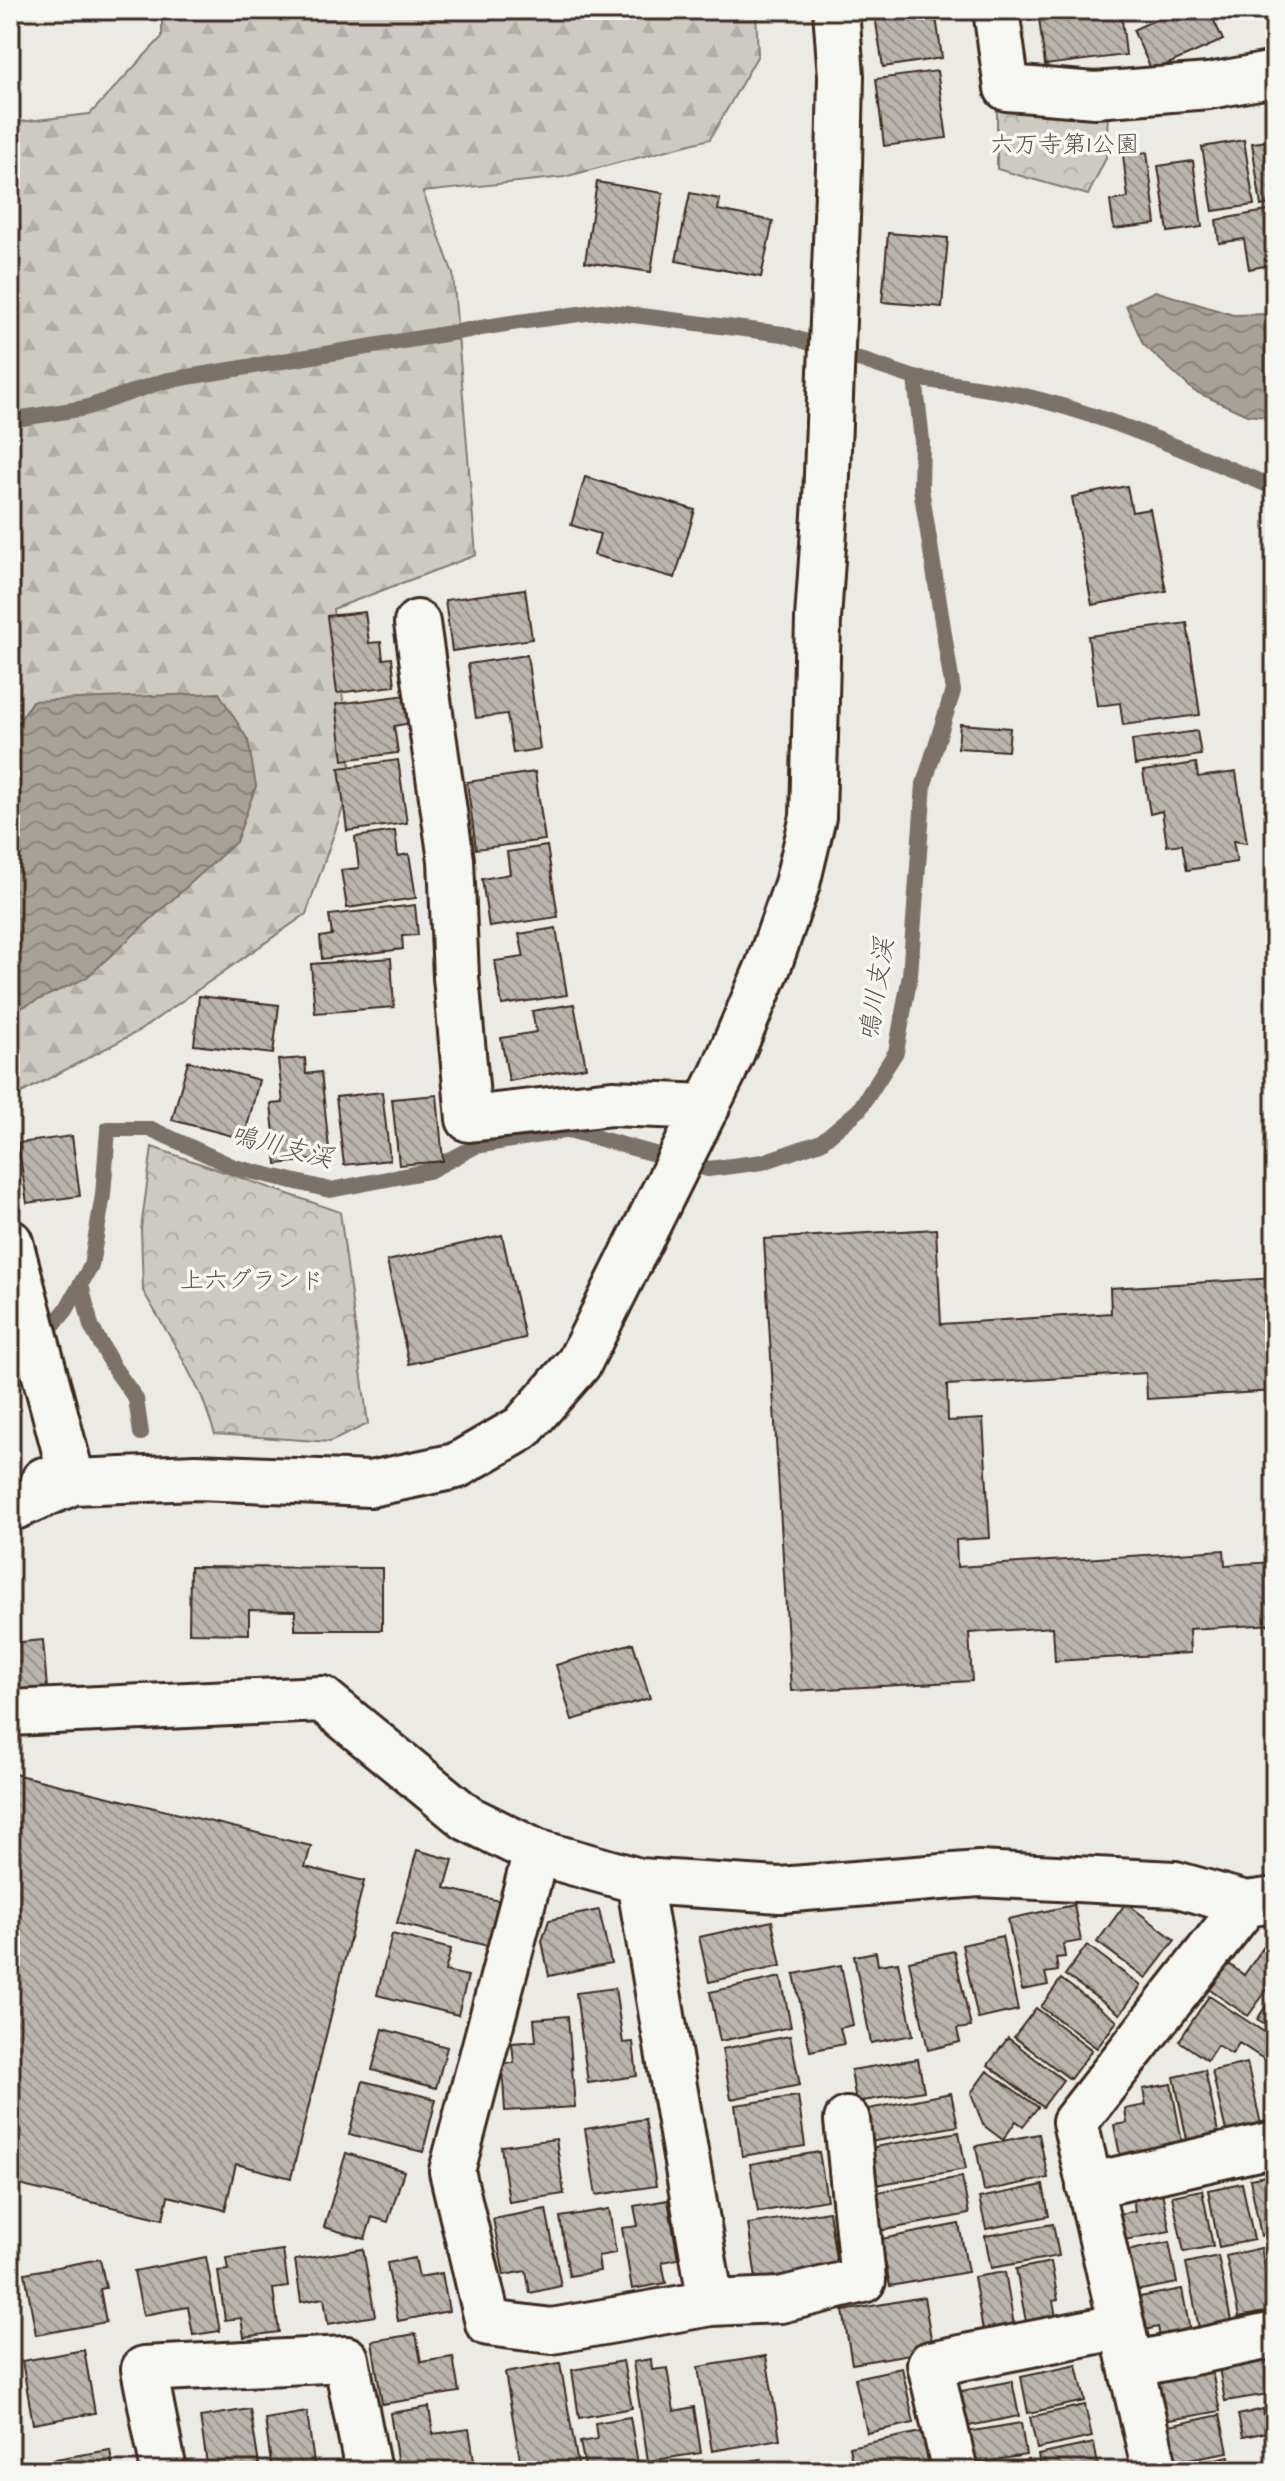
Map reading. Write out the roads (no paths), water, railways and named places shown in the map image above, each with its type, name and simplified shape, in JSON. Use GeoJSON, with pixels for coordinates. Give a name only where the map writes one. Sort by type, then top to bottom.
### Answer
{"type":"FeatureCollection","features":[{"type":"Feature","properties":{"kind":"street"},"geometry":{"type":"LineString","coordinates":[[10,1478],[73,1482],[196,1477],[370,1484],[456,1466],[522,1428],[579,1363],[707,1107],[768,967],[797,884],[813,817],[818,619],[826,500],[839,166],[841,76],[836,10]]}},
{"type":"Feature","properties":{"kind":"street"},"geometry":{"type":"LineString","coordinates":[[996,10],[1007,88],[1095,95],[1209,86],[1275,74]]}},
{"type":"Feature","properties":{"kind":"street"},"geometry":{"type":"LineString","coordinates":[[417,623],[451,860],[456,977],[469,1119],[612,1103],[707,1107]]}},
{"type":"Feature","properties":{"kind":"street"},"geometry":{"type":"LineString","coordinates":[[16,1273],[73,1482]]}},
{"type":"Feature","properties":{"kind":"street"},"geometry":{"type":"LineString","coordinates":[[10,1509],[73,1482]]}},
{"type":"Feature","properties":{"kind":"street"},"geometry":{"type":"LineString","coordinates":[[10,1713],[322,1699],[467,1818],[536,1852],[639,1881],[780,1890],[979,1874],[1175,1884],[1261,1902],[1075,2122],[1155,2471]]}},
{"type":"Feature","properties":{"kind":"street"},"geometry":{"type":"LineString","coordinates":[[536,1852],[452,2171],[488,2323],[552,2331],[711,2303],[780,2300],[863,2280],[847,2120]]}},
{"type":"Feature","properties":{"kind":"street"},"geometry":{"type":"LineString","coordinates":[[639,1881],[711,2303]]}},
{"type":"Feature","properties":{"kind":"street"},"geometry":{"type":"LineString","coordinates":[[1089,2186],[1275,2144]]}},
{"type":"Feature","properties":{"kind":"street"},"geometry":{"type":"LineString","coordinates":[[955,2471],[930,2364],[1275,2335]]}},
{"type":"Feature","properties":{"kind":"street"},"geometry":{"type":"LineString","coordinates":[[164,2471],[144,2369],[346,2359],[368,2471]]}},
{"type":"Feature","properties":{"kind":"water"},"geometry":{"type":"Polygon","coordinates":[[[1155,291],[1233,315],[1268,314],[1275,321],[1275,418],[1247,415],[1194,391],[1143,344],[1126,305],[1155,291]]]}},
{"type":"Feature","properties":{"kind":"water"},"geometry":{"type":"Polygon","coordinates":[[[219,693],[248,740],[256,786],[236,842],[86,978],[10,1013],[10,736],[32,701],[219,693]]]}},
{"type":"Feature","properties":{"kind":"waterway"},"geometry":{"type":"LineString","coordinates":[[10,420],[85,408],[164,381],[511,323],[602,311],[783,334],[915,378]]}},
{"type":"Feature","properties":{"kind":"waterway","name":"鳴川支渓"},"geometry":{"type":"LineString","coordinates":[[10,1376],[66,1310],[91,1266],[103,1195],[108,1129],[151,1129],[234,1167],[330,1190],[429,1171],[476,1146],[569,1130],[708,1169],[763,1162],[821,1142],[859,1110],[896,1052],[910,975],[924,784],[953,691],[921,488],[922,441],[915,378],[1001,391],[1092,415],[1275,488]]}},
{"type":"Feature","properties":{"kind":"waterway"},"geometry":{"type":"LineString","coordinates":[[81,1284],[91,1326],[114,1368],[136,1399],[141,1433]]}},
{"type":"Feature","properties":{"kind":"park label","name":"六万寺第1公園"},"geometry":{"type":"Point","coordinates":[1065,147]}},
{"type":"Feature","properties":{"kind":"park label","name":"上六グランド"},"geometry":{"type":"Point","coordinates":[252,1283]}}]}
